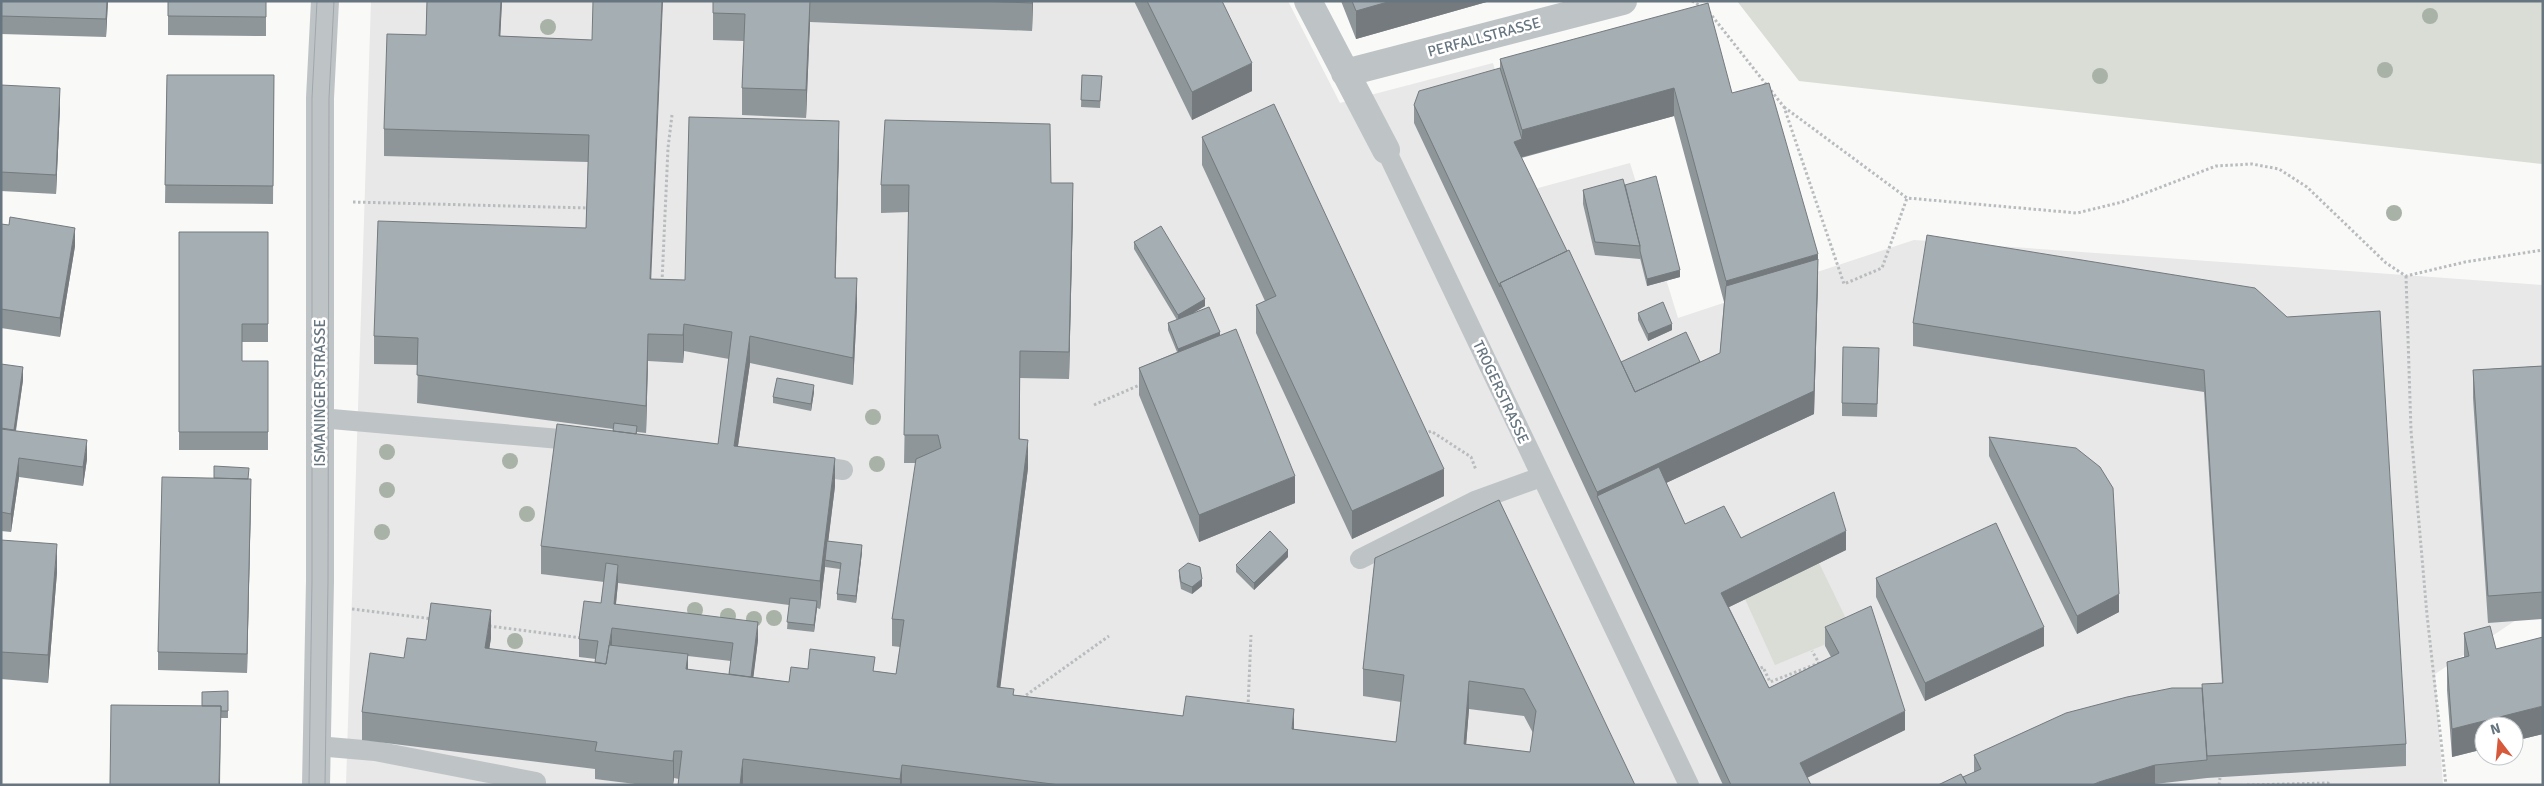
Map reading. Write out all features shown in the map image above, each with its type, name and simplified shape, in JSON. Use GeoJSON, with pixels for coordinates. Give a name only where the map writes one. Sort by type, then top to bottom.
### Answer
{"type":"FeatureCollection","features":[{"type":"Feature","properties":{"kind":"street","name":"ISMANINGER STRASSE"},"geometry":{"type":"LineString","coordinates":[[316,785],[319,605],[320,98],[325,1]]}},
{"type":"Feature","properties":{"kind":"street","name":"TROGERSTRASSE"},"geometry":{"type":"LineString","coordinates":[[1308,1],[1386,150]]}},
{"type":"Feature","properties":{"kind":"street","name":"PERFALLSTRASSE"},"geometry":{"type":"LineString","coordinates":[[1345,73],[1623,1]]}},
{"type":"Feature","properties":{"kind":"lane","name":"TROGERSTRASSE"},"geometry":{"type":"LineString","coordinates":[[1386,150],[1689,785]]}},
{"type":"Feature","properties":{"kind":"lane"},"geometry":{"type":"LineString","coordinates":[[320,418],[603,443]]}},
{"type":"Feature","properties":{"kind":"lane"},"geometry":{"type":"LineString","coordinates":[[785,462],[844,470]]}},
{"type":"Feature","properties":{"kind":"lane"},"geometry":{"type":"LineString","coordinates":[[1360,560],[1476,501],[1541,477]]}},
{"type":"Feature","properties":{"kind":"lane"},"geometry":{"type":"LineString","coordinates":[[317,746],[375,751],[536,782]]}},
{"type":"Feature","properties":{"kind":"path"},"geometry":{"type":"LineString","coordinates":[[1692,1],[1713,14],[1784,107],[1907,198],[2077,213],[2122,202],[2216,166],[2252,164],[2279,169],[2308,187],[2386,263],[2406,276],[2465,262],[2543,250]]}},
{"type":"Feature","properties":{"kind":"path"},"geometry":{"type":"LineString","coordinates":[[1784,107],[1844,284],[1882,268],[1907,198]]}},
{"type":"Feature","properties":{"kind":"path"},"geometry":{"type":"LineString","coordinates":[[662,288],[668,148],[672,115]]}},
{"type":"Feature","properties":{"kind":"path"},"geometry":{"type":"LineString","coordinates":[[320,201],[588,208]]}},
{"type":"Feature","properties":{"kind":"path"},"geometry":{"type":"LineString","coordinates":[[2406,276],[2406,343],[2412,441],[2427,615],[2446,785]]}},
{"type":"Feature","properties":{"kind":"path"},"geometry":{"type":"LineString","coordinates":[[1094,405],[1149,380]]}},
{"type":"Feature","properties":{"kind":"path"},"geometry":{"type":"LineString","coordinates":[[1427,443],[1424,434],[1431,432],[1471,457],[1477,473]]}},
{"type":"Feature","properties":{"kind":"path"},"geometry":{"type":"LineString","coordinates":[[319,605],[439,620]]}},
{"type":"Feature","properties":{"kind":"path"},"geometry":{"type":"LineString","coordinates":[[487,626],[582,638]]}},
{"type":"Feature","properties":{"kind":"path"},"geometry":{"type":"LineString","coordinates":[[1248,708],[1251,635]]}},
{"type":"Feature","properties":{"kind":"path"},"geometry":{"type":"LineString","coordinates":[[1022,698],[1109,636]]}},
{"type":"Feature","properties":{"kind":"path"},"geometry":{"type":"LineString","coordinates":[[1752,672],[1763,667],[1770,682],[1819,663],[1812,651]]}},
{"type":"Feature","properties":{"kind":"path"},"geometry":{"type":"LineString","coordinates":[[2219,785],[2220,778]]}},
{"type":"Feature","properties":{"kind":"path"},"geometry":{"type":"LineString","coordinates":[[2247,785],[2328,783],[2330,785]]}},
{"type":"Feature","properties":{"kind":"shaded area"},"geometry":{"type":"Polygon","coordinates":[[[371,1],[1288,1],[1340,103],[1493,63],[1531,190],[1630,163],[1678,318],[1914,240],[2543,285],[2543,602],[2435,674],[2443,785],[346,785],[371,1]]]}},
{"type":"Feature","properties":{"kind":"shaded area"},"geometry":{"type":"Polygon","coordinates":[[[1737,1],[2543,1],[2543,164],[1799,81],[1737,1]]]}},
{"type":"Feature","properties":{"kind":"shaded area"},"geometry":{"type":"Polygon","coordinates":[[[1819,563],[1853,633],[1775,665],[1745,599],[1819,563]]]}},
{"type":"Feature","properties":{"kind":"building"},"geometry":{"type":"Polygon","coordinates":[[[1,1],[107,1],[106,19],[1,16],[1,1]]]}},
{"type":"Feature","properties":{"kind":"building"},"geometry":{"type":"Polygon","coordinates":[[[168,1],[266,1],[266,17],[168,16],[168,1]]]}},
{"type":"Feature","properties":{"kind":"building"},"geometry":{"type":"Polygon","coordinates":[[[427,1],[501,1],[499,36],[592,40],[593,1],[662,1],[650,279],[685,280],[689,117],[839,121],[835,278],[857,278],[853,358],[750,336],[734,446],[835,458],[820,581],[541,546],[557,424],[718,444],[732,332],[684,324],[683,335],[648,334],[646,406],[417,375],[418,338],[374,336],[378,221],[586,228],[589,135],[384,129],[387,34],[426,35],[427,1]]]}},
{"type":"Feature","properties":{"kind":"building"},"geometry":{"type":"Polygon","coordinates":[[[713,1],[810,1],[806,90],[742,88],[745,14],[713,13],[713,1]]]}},
{"type":"Feature","properties":{"kind":"building"},"geometry":{"type":"Polygon","coordinates":[[[979,1],[1032,1],[1032,3],[979,1]]]}},
{"type":"Feature","properties":{"kind":"building"},"geometry":{"type":"Polygon","coordinates":[[[1147,1],[1222,1],[1252,63],[1192,92],[1147,1]]]}},
{"type":"Feature","properties":{"kind":"building"},"geometry":{"type":"Polygon","coordinates":[[[1352,1],[1391,1],[1356,11],[1352,1]]]}},
{"type":"Feature","properties":{"kind":"building"},"geometry":{"type":"Polygon","coordinates":[[[1708,3],[1732,93],[1769,83],[1818,254],[1726,281],[1674,88],[1522,130],[1500,59],[1708,3]]]}},
{"type":"Feature","properties":{"kind":"building"},"geometry":{"type":"Polygon","coordinates":[[[1500,68],[1522,139],[1514,142],[1567,251],[1500,283],[1500,287],[1414,105],[1419,91],[1500,68]]]}},
{"type":"Feature","properties":{"kind":"building"},"geometry":{"type":"Polygon","coordinates":[[[167,75],[274,75],[273,186],[165,185],[167,75]]]}},
{"type":"Feature","properties":{"kind":"building"},"geometry":{"type":"Polygon","coordinates":[[[1082,75],[1102,76],[1100,101],[1081,100],[1082,75]]]}},
{"type":"Feature","properties":{"kind":"building"},"geometry":{"type":"Polygon","coordinates":[[[1,85],[60,88],[56,175],[1,172],[1,85]]]}},
{"type":"Feature","properties":{"kind":"building"},"geometry":{"type":"Polygon","coordinates":[[[1274,104],[1444,469],[1352,511],[1256,305],[1276,296],[1202,137],[1274,104]]]}},
{"type":"Feature","properties":{"kind":"building"},"geometry":{"type":"Polygon","coordinates":[[[885,120],[1050,124],[1051,183],[1073,183],[1069,352],[1020,351],[1019,439],[1028,440],[997,687],[1014,689],[1013,695],[1183,716],[1186,696],[1294,709],[1292,729],[1396,742],[1404,675],[1363,669],[1375,558],[1499,500],[1635,785],[1060,785],[902,765],[900,779],[743,759],[740,785],[678,785],[682,751],[674,751],[673,761],[595,751],[597,742],[362,712],[370,653],[404,658],[407,638],[426,640],[431,603],[491,610],[485,648],[606,664],[609,645],[688,654],[686,669],[789,682],[791,667],[808,669],[810,649],[875,657],[873,671],[896,674],[904,620],[892,619],[916,459],[941,448],[938,435],[904,435],[909,185],[881,185],[885,120]],[[1469,681],[1464,744],[1530,752],[1536,711],[1524,689],[1469,681]]]}},
{"type":"Feature","properties":{"kind":"building"},"geometry":{"type":"Polygon","coordinates":[[[1656,176],[1680,270],[1647,279],[1625,185],[1656,176]]]}},
{"type":"Feature","properties":{"kind":"building"},"geometry":{"type":"Polygon","coordinates":[[[1623,179],[1640,246],[1595,242],[1583,190],[1623,179]]]}},
{"type":"Feature","properties":{"kind":"building"},"geometry":{"type":"Polygon","coordinates":[[[10,217],[75,228],[60,318],[1,309],[1,224],[9,225],[10,217]]]}},
{"type":"Feature","properties":{"kind":"building"},"geometry":{"type":"Polygon","coordinates":[[[1161,226],[1205,299],[1178,315],[1134,242],[1161,226]]]}},
{"type":"Feature","properties":{"kind":"building"},"geometry":{"type":"Polygon","coordinates":[[[179,232],[268,232],[268,324],[242,324],[242,361],[268,361],[268,432],[179,432],[179,232]]]}},
{"type":"Feature","properties":{"kind":"building"},"geometry":{"type":"Polygon","coordinates":[[[1927,235],[2255,288],[2287,317],[2380,311],[2406,744],[2207,756],[2202,684],[2223,683],[2204,370],[1913,323],[1927,235]]]}},
{"type":"Feature","properties":{"kind":"building"},"geometry":{"type":"Polygon","coordinates":[[[1569,250],[1635,392],[1720,353],[1726,286],[1818,259],[1814,391],[1597,492],[1500,283],[1569,250]]]}},
{"type":"Feature","properties":{"kind":"building"},"geometry":{"type":"Polygon","coordinates":[[[1663,302],[1672,324],[1648,334],[1638,313],[1663,302]]]}},
{"type":"Feature","properties":{"kind":"building"},"geometry":{"type":"Polygon","coordinates":[[[1209,307],[1220,332],[1178,349],[1168,323],[1209,307]]]}},
{"type":"Feature","properties":{"kind":"building"},"geometry":{"type":"Polygon","coordinates":[[[1236,329],[1295,476],[1199,515],[1139,368],[1236,329]]]}},
{"type":"Feature","properties":{"kind":"building"},"geometry":{"type":"Polygon","coordinates":[[[1686,332],[1700,362],[1635,392],[1621,362],[1686,332]]]}},
{"type":"Feature","properties":{"kind":"building"},"geometry":{"type":"Polygon","coordinates":[[[1843,347],[1879,348],[1877,404],[1842,403],[1843,347]]]}},
{"type":"Feature","properties":{"kind":"building"},"geometry":{"type":"Polygon","coordinates":[[[1,364],[23,367],[14,430],[1,428],[1,364]]]}},
{"type":"Feature","properties":{"kind":"building"},"geometry":{"type":"Polygon","coordinates":[[[2543,366],[2543,592],[2488,596],[2473,370],[2543,366]]]}},
{"type":"Feature","properties":{"kind":"building"},"geometry":{"type":"Polygon","coordinates":[[[777,378],[814,385],[811,404],[773,397],[777,378]]]}},
{"type":"Feature","properties":{"kind":"building"},"geometry":{"type":"Polygon","coordinates":[[[614,423],[637,426],[636,434],[613,431],[614,423]]]}},
{"type":"Feature","properties":{"kind":"building"},"geometry":{"type":"Polygon","coordinates":[[[1,429],[87,440],[83,467],[19,458],[11,514],[1,512],[1,429]]]}},
{"type":"Feature","properties":{"kind":"building"},"geometry":{"type":"Polygon","coordinates":[[[1989,437],[2076,448],[2100,467],[2113,488],[2119,594],[2077,616],[1989,437]]]}},
{"type":"Feature","properties":{"kind":"building"},"geometry":{"type":"Polygon","coordinates":[[[214,466],[249,468],[248,479],[214,478],[214,466]]]}},
{"type":"Feature","properties":{"kind":"building"},"geometry":{"type":"Polygon","coordinates":[[[1659,467],[1685,524],[1724,506],[1741,538],[1834,492],[1846,531],[1721,593],[1769,688],[1839,653],[1825,627],[1871,606],[1905,711],[1800,763],[1811,785],[1731,785],[1597,496],[1659,467]]]}},
{"type":"Feature","properties":{"kind":"building"},"geometry":{"type":"Polygon","coordinates":[[[162,477],[251,479],[247,654],[158,652],[162,477]]]}},
{"type":"Feature","properties":{"kind":"building"},"geometry":{"type":"Polygon","coordinates":[[[1996,523],[2044,627],[1925,683],[1876,578],[1996,523]]]}},
{"type":"Feature","properties":{"kind":"building"},"geometry":{"type":"Polygon","coordinates":[[[1270,531],[1288,550],[1254,583],[1236,565],[1270,531]]]}},
{"type":"Feature","properties":{"kind":"building"},"geometry":{"type":"Polygon","coordinates":[[[1,540],[57,544],[48,655],[1,652],[1,540]]]}},
{"type":"Feature","properties":{"kind":"building"},"geometry":{"type":"Polygon","coordinates":[[[827,541],[862,545],[856,596],[837,594],[841,563],[825,560],[827,541]]]}},
{"type":"Feature","properties":{"kind":"building"},"geometry":{"type":"Polygon","coordinates":[[[606,563],[618,565],[614,604],[758,622],[751,677],[729,674],[733,643],[612,628],[606,664],[595,662],[598,641],[579,639],[584,601],[601,603],[606,563]]]}},
{"type":"Feature","properties":{"kind":"building"},"geometry":{"type":"Polygon","coordinates":[[[1188,563],[1200,567],[1202,579],[1192,587],[1181,582],[1179,570],[1188,563]]]}},
{"type":"Feature","properties":{"kind":"building"},"geometry":{"type":"Polygon","coordinates":[[[790,598],[817,601],[814,625],[787,622],[790,598]]]}},
{"type":"Feature","properties":{"kind":"building"},"geometry":{"type":"Polygon","coordinates":[[[2490,626],[2496,649],[2543,637],[2543,706],[2503,716],[2474,716],[2474,723],[2452,729],[2447,662],[2469,656],[2464,633],[2490,626]]]}},
{"type":"Feature","properties":{"kind":"building"},"geometry":{"type":"Polygon","coordinates":[[[2172,688],[2202,688],[2207,760],[2155,765],[2092,785],[1967,785],[1963,777],[1981,769],[1974,755],[2066,713],[2127,697],[2172,688]]]}},
{"type":"Feature","properties":{"kind":"building"},"geometry":{"type":"Polygon","coordinates":[[[228,691],[228,711],[221,711],[221,706],[202,706],[202,692],[228,691]]]}},
{"type":"Feature","properties":{"kind":"building"},"geometry":{"type":"Polygon","coordinates":[[[111,705],[221,706],[219,785],[110,785],[111,705]]]}},
{"type":"Feature","properties":{"kind":"building"},"geometry":{"type":"Polygon","coordinates":[[[1961,774],[1967,785],[1938,785],[1961,774]]]}},
{"type":"Feature","properties":{"kind":"tram line"},"geometry":{"type":"LineString","coordinates":[[309,785],[312,581],[312,98],[317,1]]}},
{"type":"Feature","properties":{"kind":"tram line"},"geometry":{"type":"LineString","coordinates":[[325,785],[328,582],[329,98],[334,1]]}}]}
